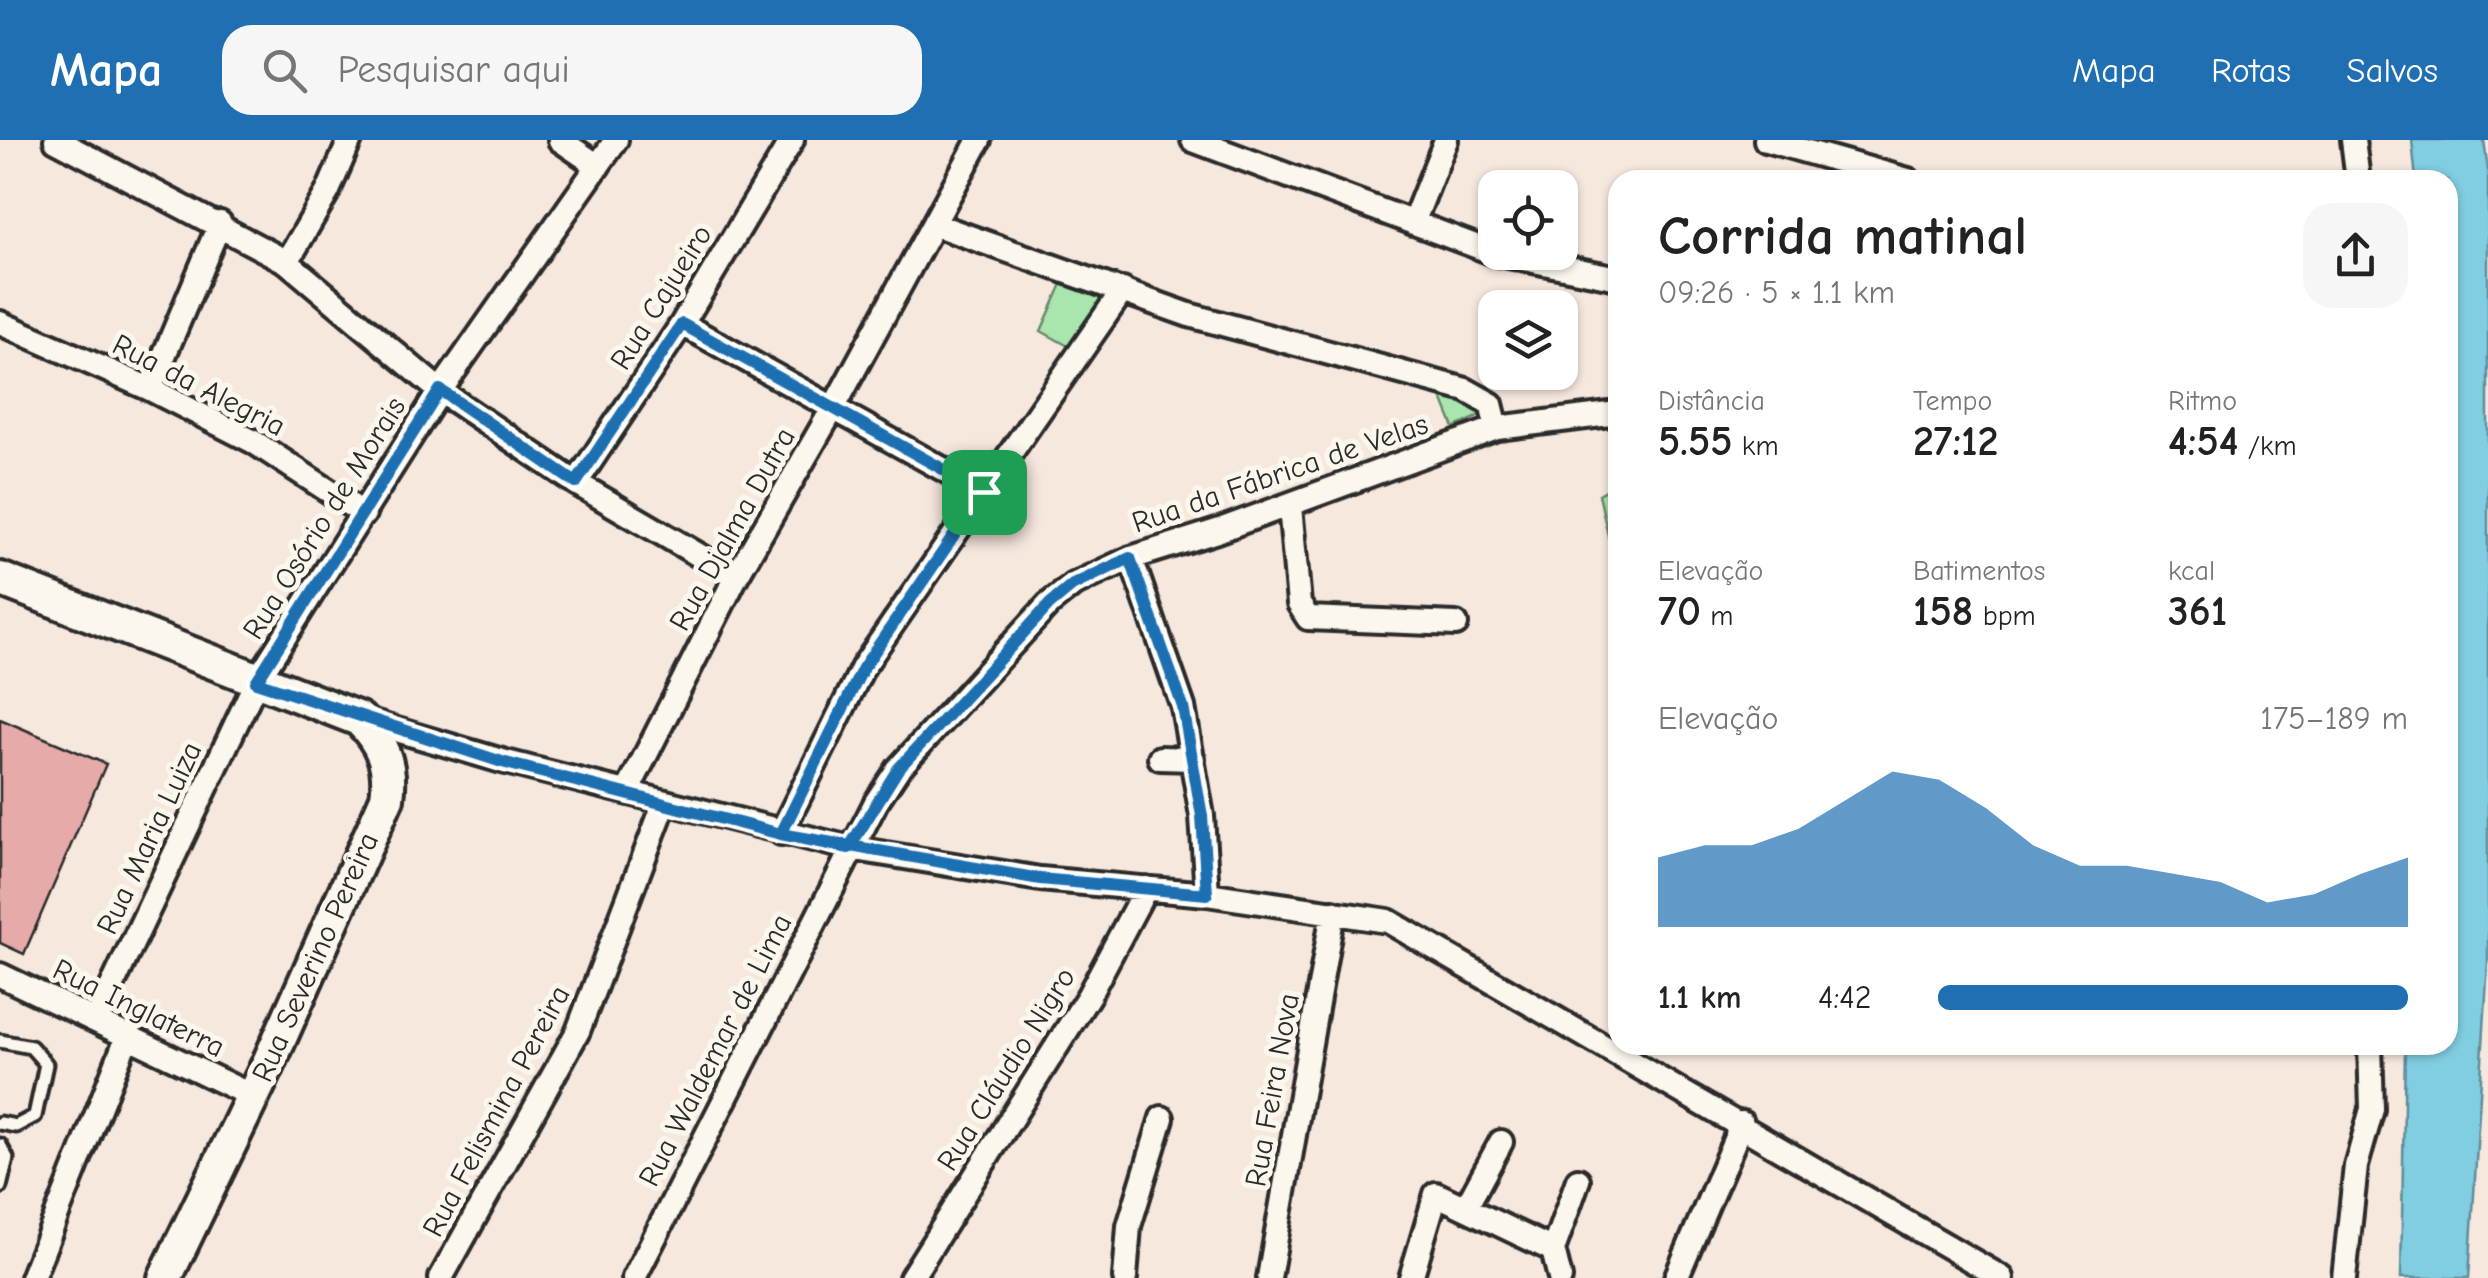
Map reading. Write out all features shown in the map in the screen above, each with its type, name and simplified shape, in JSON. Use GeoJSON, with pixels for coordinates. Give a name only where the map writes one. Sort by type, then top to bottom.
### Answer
{"type":"FeatureCollection","features":[{"type":"Feature","properties":{"kind":"main road"},"geometry":{"type":"LineString","coordinates":[[0,579],[359,719]]}},
{"type":"Feature","properties":{"kind":"main road","name":"Rua Severino Pereira"},"geometry":{"type":"LineString","coordinates":[[165,1278],[387,798],[386,760],[373,733],[359,719]]}},
{"type":"Feature","properties":{"kind":"main road","name":"Rua Severino Pereira"},"geometry":{"type":"LineString","coordinates":[[184,1278],[184,1263],[206,1196]]}},
{"type":"Feature","properties":{"kind":"street"},"geometry":{"type":"LineString","coordinates":[[56,140],[286,262],[440,390],[576,483],[736,577]]}},
{"type":"Feature","properties":{"kind":"street"},"geometry":{"type":"LineString","coordinates":[[286,262],[328,191],[350,140]]}},
{"type":"Feature","properties":{"kind":"street"},"geometry":{"type":"LineString","coordinates":[[560,140],[598,166]]}},
{"type":"Feature","properties":{"kind":"street","name":"Rua Osório de Morais"},"geometry":{"type":"LineString","coordinates":[[256,682],[440,390],[616,140]]}},
{"type":"Feature","properties":{"kind":"street","name":"Rua Cajueiro"},"geometry":{"type":"LineString","coordinates":[[576,483],[682,324],[792,140]]}},
{"type":"Feature","properties":{"kind":"street","name":"Rua Djalma Dutra"},"geometry":{"type":"LineString","coordinates":[[626,792],[736,577],[836,406],[979,140]]}},
{"type":"Feature","properties":{"kind":"street"},"geometry":{"type":"LineString","coordinates":[[1193,140],[1494,253],[1608,276]]}},
{"type":"Feature","properties":{"kind":"street"},"geometry":{"type":"LineString","coordinates":[[1413,223],[1446,140]]}},
{"type":"Feature","properties":{"kind":"street"},"geometry":{"type":"LineString","coordinates":[[1766,140],[1872,170]]}},
{"type":"Feature","properties":{"kind":"street"},"geometry":{"type":"LineString","coordinates":[[2353,140],[2357,170]]}},
{"type":"Feature","properties":{"kind":"street"},"geometry":{"type":"LineString","coordinates":[[150,390],[220,224]]}},
{"type":"Feature","properties":{"kind":"street"},"geometry":{"type":"LineString","coordinates":[[936,225],[1189,315],[1483,396],[1494,409],[1498,428]]}},
{"type":"Feature","properties":{"kind":"street"},"geometry":{"type":"LineString","coordinates":[[781,834],[863,668],[1123,290]]}},
{"type":"Feature","properties":{"kind":"street","name":"Rua da Alegria"},"geometry":{"type":"LineString","coordinates":[[0,323],[254,442],[364,514]]}},
{"type":"Feature","properties":{"kind":"street"},"geometry":{"type":"LineString","coordinates":[[682,324],[836,406],[984,492]]}},
{"type":"Feature","properties":{"kind":"street","name":"Rua da Fábrica de Velas"},"geometry":{"type":"LineString","coordinates":[[849,848],[898,769],[1050,604],[1073,585],[1130,558],[1290,506],[1498,428],[1608,415]]}},
{"type":"Feature","properties":{"kind":"street"},"geometry":{"type":"LineString","coordinates":[[1290,506],[1300,604],[1308,618],[1456,624]]}},
{"type":"Feature","properties":{"kind":"street"},"geometry":{"type":"LineString","coordinates":[[1130,558],[1183,707],[1193,759],[1207,894]]}},
{"type":"Feature","properties":{"kind":"street","name":"Rua Maria Luiza"},"geometry":{"type":"LineString","coordinates":[[96,1020],[256,682]]}},
{"type":"Feature","properties":{"kind":"street"},"geometry":{"type":"LineString","coordinates":[[359,719],[502,762],[849,848],[1040,879],[1207,894],[1388,921],[1608,1047]]}},
{"type":"Feature","properties":{"kind":"street"},"geometry":{"type":"LineString","coordinates":[[1160,758],[1193,759]]}},
{"type":"Feature","properties":{"kind":"street","name":"Rua Felismina Pereira"},"geometry":{"type":"LineString","coordinates":[[441,1278],[578,1030],[665,802]]}},
{"type":"Feature","properties":{"kind":"street","name":"Rua Waldemar de Lima"},"geometry":{"type":"LineString","coordinates":[[634,1278],[849,848]]}},
{"type":"Feature","properties":{"kind":"street","name":"Rua Cláudio Nigro"},"geometry":{"type":"LineString","coordinates":[[911,1278],[1089,994],[1146,888]]}},
{"type":"Feature","properties":{"kind":"street","name":"Rua Feira Nova"},"geometry":{"type":"LineString","coordinates":[[1268,1278],[1333,912]]}},
{"type":"Feature","properties":{"kind":"street","name":"Rua Inglaterra"},"geometry":{"type":"LineString","coordinates":[[3,981],[96,1020],[252,1096]]}},
{"type":"Feature","properties":{"kind":"street"},"geometry":{"type":"LineString","coordinates":[[32,1278],[128,1035]]}},
{"type":"Feature","properties":{"kind":"street"},"geometry":{"type":"LineString","coordinates":[[1623,1055],[2002,1278]]}},
{"type":"Feature","properties":{"kind":"street"},"geometry":{"type":"LineString","coordinates":[[2344,1278],[2356,1166],[2372,1109],[2370,1055]]}},
{"type":"Feature","properties":{"kind":"street"},"geometry":{"type":"LineString","coordinates":[[1125,1278],[1130,1226],[1162,1118]]}},
{"type":"Feature","properties":{"kind":"street"},"geometry":{"type":"LineString","coordinates":[[1676,1278],[1742,1123]]}},
{"type":"Feature","properties":{"kind":"street"},"geometry":{"type":"LineString","coordinates":[[1466,1207],[1502,1142]]}},
{"type":"Feature","properties":{"kind":"street"},"geometry":{"type":"LineString","coordinates":[[1560,1278],[1553,1250],[1578,1180]]}},
{"type":"Feature","properties":{"kind":"street"},"geometry":{"type":"LineString","coordinates":[[1411,1278],[1439,1194],[1553,1250]]}},
{"type":"Feature","properties":{"kind":"lane"},"geometry":{"type":"LineString","coordinates":[[0,1041],[31,1047],[46,1064],[35,1116],[16,1126],[0,1123]]}},
{"type":"Feature","properties":{"kind":"lane"},"geometry":{"type":"LineString","coordinates":[[0,1145],[7,1158],[0,1188]]}},
{"type":"Feature","properties":{"kind":"green space"},"geometry":{"type":"Polygon","coordinates":[[[1062,284],[1106,300],[1070,347],[1041,331],[1062,284]]]}},
{"type":"Feature","properties":{"kind":"green space"},"geometry":{"type":"Polygon","coordinates":[[[1440,393],[1464,393],[1480,416],[1454,428],[1440,393]]]}},
{"type":"Feature","properties":{"kind":"green space"},"geometry":{"type":"Polygon","coordinates":[[[1608,489],[1608,535],[1599,494],[1608,489]]]}},
{"type":"Feature","properties":{"kind":"water"},"geometry":{"type":"Polygon","coordinates":[[[2412,140],[2484,140],[2488,170],[2488,962],[2469,1278],[2401,1278],[2405,1055],[2458,1055],[2458,170],[2415,170],[2412,140]]]}},
{"type":"Feature","properties":{"kind":"building"},"geometry":{"type":"Polygon","coordinates":[[[0,719],[106,764],[24,954],[0,943],[0,719]]]}},
{"type":"Feature","properties":{"kind":"route"},"geometry":{"type":"LineString","coordinates":[[984,492],[836,406],[682,324],[576,483],[440,390],[256,682],[359,719],[502,762],[781,834],[849,848],[1040,879],[1207,894],[1202,816],[1183,707],[1130,558],[1073,585],[1050,604],[898,769],[849,848],[781,834],[863,668],[984,492]]}}]}
